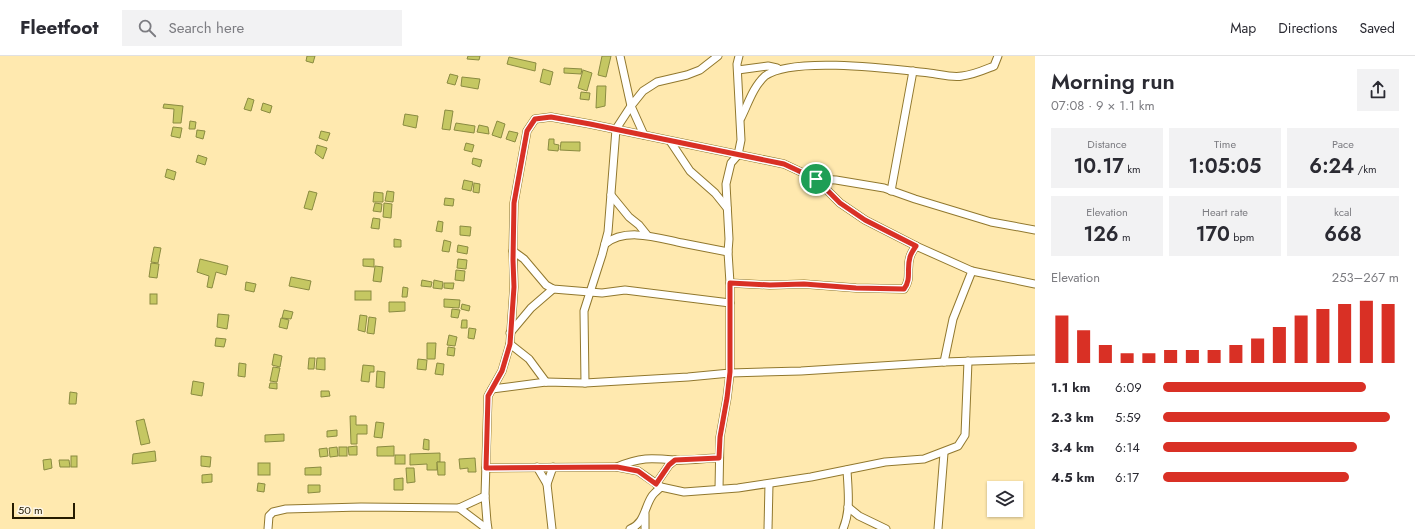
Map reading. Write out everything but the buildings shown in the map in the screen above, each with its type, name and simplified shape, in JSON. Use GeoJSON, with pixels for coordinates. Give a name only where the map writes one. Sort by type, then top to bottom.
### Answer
{"type":"FeatureCollection","features":[{"type":"Feature","properties":{"kind":"street"},"geometry":{"type":"LineString","coordinates":[[620,56],[631,106],[644,135]]}},
{"type":"Feature","properties":{"kind":"street"},"geometry":{"type":"LineString","coordinates":[[584,383],[584,311],[608,232],[616,129],[643,91],[657,82],[688,75],[700,70],[718,56]]}},
{"type":"Feature","properties":{"kind":"street"},"geometry":{"type":"LineString","coordinates":[[719,490],[720,437],[730,372],[730,283],[726,184],[731,162],[738,155],[741,140],[738,70],[739,56]]}},
{"type":"Feature","properties":{"kind":"street"},"geometry":{"type":"LineString","coordinates":[[741,120],[757,86],[765,76],[777,68],[786,65],[845,63],[961,77],[994,66],[998,56]]}},
{"type":"Feature","properties":{"kind":"street"},"geometry":{"type":"LineString","coordinates":[[738,70],[768,66],[777,68]]}},
{"type":"Feature","properties":{"kind":"street"},"geometry":{"type":"LineString","coordinates":[[891,191],[913,71]]}},
{"type":"Feature","properties":{"kind":"street"},"geometry":{"type":"LineString","coordinates":[[487,529],[485,496],[488,396],[502,371],[510,344],[514,287],[514,203],[527,131],[535,119],[551,117],[784,164],[816,179],[840,203],[865,220],[916,246],[972,271],[1035,284]]}},
{"type":"Feature","properties":{"kind":"street"},"geometry":{"type":"LineString","coordinates":[[670,141],[690,171],[715,193],[727,208]]}},
{"type":"Feature","properties":{"kind":"street"},"geometry":{"type":"LineString","coordinates":[[816,179],[836,180],[884,188],[991,222],[1035,230]]}},
{"type":"Feature","properties":{"kind":"street"},"geometry":{"type":"LineString","coordinates":[[612,195],[629,217],[639,225],[647,236]]}},
{"type":"Feature","properties":{"kind":"street"},"geometry":{"type":"LineString","coordinates":[[605,244],[611,239],[624,236],[647,236],[728,252]]}},
{"type":"Feature","properties":{"kind":"street"},"geometry":{"type":"LineString","coordinates":[[730,283],[770,285],[804,284],[856,288],[904,289],[909,282],[908,267],[910,257],[916,246]]}},
{"type":"Feature","properties":{"kind":"street"},"geometry":{"type":"LineString","coordinates":[[513,251],[524,259],[546,285],[553,289],[602,293],[625,290],[730,303]]}},
{"type":"Feature","properties":{"kind":"street"},"geometry":{"type":"LineString","coordinates":[[944,362],[953,319],[972,271]]}},
{"type":"Feature","properties":{"kind":"street"},"geometry":{"type":"LineString","coordinates":[[510,333],[531,308],[553,289]]}},
{"type":"Feature","properties":{"kind":"street"},"geometry":{"type":"LineString","coordinates":[[510,344],[529,359],[546,382]]}},
{"type":"Feature","properties":{"kind":"street"},"geometry":{"type":"LineString","coordinates":[[492,389],[546,382],[584,383],[688,377],[730,372],[801,371],[944,362],[1035,359]]}},
{"type":"Feature","properties":{"kind":"street"},"geometry":{"type":"LineString","coordinates":[[486,468],[617,467],[638,471],[659,486],[684,492],[719,490],[769,484],[885,462],[924,459],[944,453],[958,446],[965,435],[968,361]]}},
{"type":"Feature","properties":{"kind":"street"},"geometry":{"type":"LineString","coordinates":[[938,529],[944,453]]}},
{"type":"Feature","properties":{"kind":"street"},"geometry":{"type":"LineString","coordinates":[[617,467],[633,460],[667,458],[675,460],[719,458]]}},
{"type":"Feature","properties":{"kind":"street"},"geometry":{"type":"LineString","coordinates":[[630,529],[637,526],[645,514],[652,496],[659,486],[669,465],[675,460]]}},
{"type":"Feature","properties":{"kind":"street"},"geometry":{"type":"LineString","coordinates":[[537,467],[547,484],[552,529]]}},
{"type":"Feature","properties":{"kind":"street"},"geometry":{"type":"LineString","coordinates":[[547,484],[553,467]]}},
{"type":"Feature","properties":{"kind":"street"},"geometry":{"type":"LineString","coordinates":[[843,529],[848,518],[846,470]]}},
{"type":"Feature","properties":{"kind":"street"},"geometry":{"type":"LineString","coordinates":[[768,529],[769,484]]}},
{"type":"Feature","properties":{"kind":"street"},"geometry":{"type":"LineString","coordinates":[[268,529],[269,516],[273,512],[286,509],[361,507],[459,508],[485,496]]}},
{"type":"Feature","properties":{"kind":"street"},"geometry":{"type":"LineString","coordinates":[[848,507],[859,516],[886,529]]}},
{"type":"Feature","properties":{"kind":"street"},"geometry":{"type":"LineString","coordinates":[[459,508],[487,529]]}},
{"type":"Feature","properties":{"kind":"street"},"geometry":{"type":"LineString","coordinates":[[645,514],[645,529]]}},
{"type":"Feature","properties":{"kind":"route"},"geometry":{"type":"LineString","coordinates":[[551,117],[590,124],[784,164],[816,179],[840,203],[865,220],[916,246],[910,257],[908,267],[909,282],[904,289],[856,288],[804,284],[770,285],[730,283],[730,372],[720,437],[719,458],[675,460],[669,465],[656,484],[638,471],[617,467],[486,468],[488,396],[502,371],[510,344],[514,287],[514,203],[527,131],[535,119],[551,117]]}}]}
